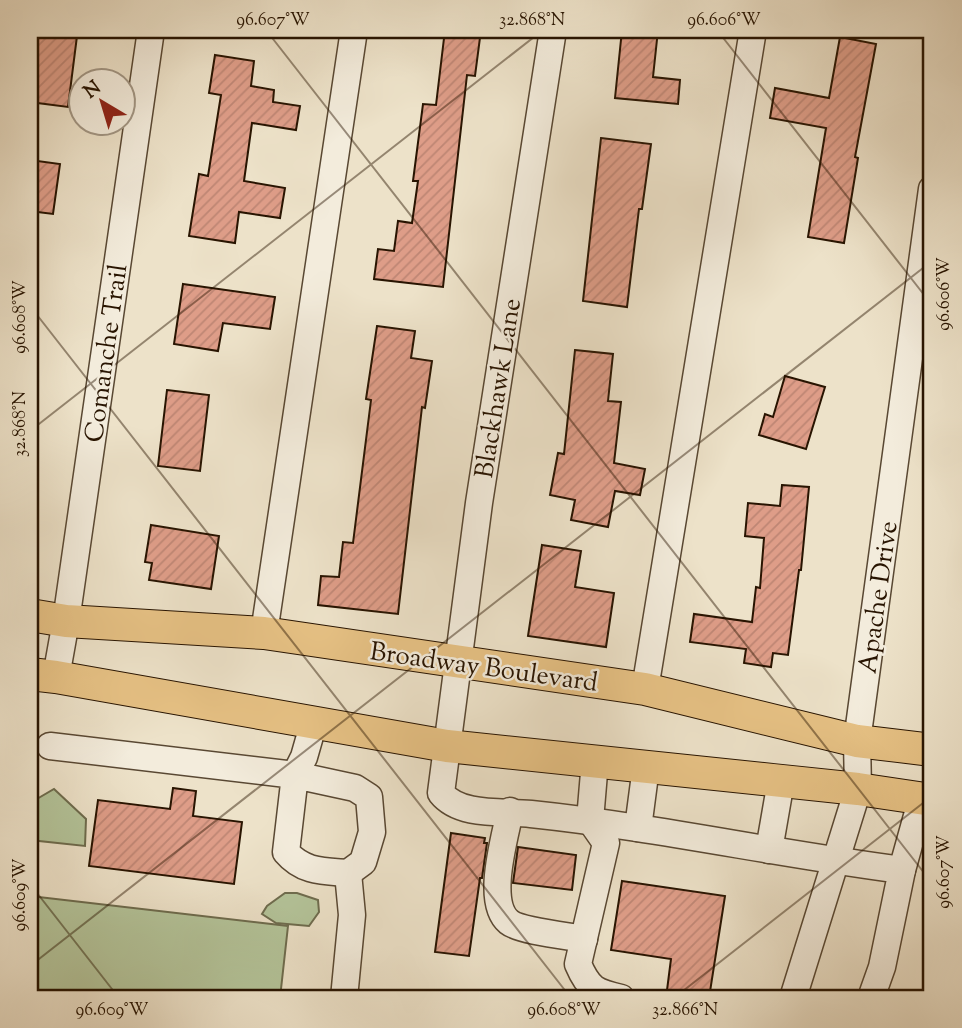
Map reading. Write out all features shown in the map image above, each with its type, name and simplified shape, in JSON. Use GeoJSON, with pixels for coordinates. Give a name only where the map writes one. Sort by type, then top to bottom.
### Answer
{"type":"FeatureCollection","features":[{"type":"Feature","properties":{"kind":"main road","name":"Broadway Boulevard"},"geometry":{"type":"LineString","coordinates":[[30,615],[66,621],[264,633],[645,689],[857,741],[932,750]]}},
{"type":"Feature","properties":{"kind":"main road"},"geometry":{"type":"LineString","coordinates":[[43,675],[447,746],[858,789],[927,799]]}},
{"type":"Feature","properties":{"kind":"street","name":"Comanche Trail"},"geometry":{"type":"LineString","coordinates":[[43,675],[66,621],[151,30]]}},
{"type":"Feature","properties":{"kind":"street"},"geometry":{"type":"LineString","coordinates":[[264,633],[354,30]]}},
{"type":"Feature","properties":{"kind":"street","name":"Blackhawk Lane"},"geometry":{"type":"LineString","coordinates":[[553,30],[479,503],[441,793],[449,803],[489,812],[510,811],[590,820],[835,862],[902,870]]}},
{"type":"Feature","properties":{"kind":"street"},"geometry":{"type":"LineString","coordinates":[[645,689],[753,30]]}},
{"type":"Feature","properties":{"kind":"street","name":"Apache Drive"},"geometry":{"type":"LineString","coordinates":[[793,998],[858,789],[857,741],[932,188]]}},
{"type":"Feature","properties":{"kind":"street"},"geometry":{"type":"LineString","coordinates":[[50,746],[295,775],[355,788],[369,797],[372,832],[363,862],[348,873],[309,870],[294,862],[286,852],[295,775],[304,757],[314,722]]}},
{"type":"Feature","properties":{"kind":"street"},"geometry":{"type":"LineString","coordinates":[[595,761],[590,820],[606,843],[578,964],[585,982],[605,996],[621,998]]}},
{"type":"Feature","properties":{"kind":"street"},"geometry":{"type":"LineString","coordinates":[[638,828],[646,767]]}},
{"type":"Feature","properties":{"kind":"street"},"geometry":{"type":"LineString","coordinates":[[769,850],[781,781]]}},
{"type":"Feature","properties":{"kind":"street"},"geometry":{"type":"LineString","coordinates":[[871,998],[881,967],[902,870],[927,799]]}},
{"type":"Feature","properties":{"kind":"street"},"geometry":{"type":"LineString","coordinates":[[510,811],[496,891],[502,911],[509,922],[520,927],[584,939]]}},
{"type":"Feature","properties":{"kind":"street"},"geometry":{"type":"LineString","coordinates":[[344,998],[352,915],[348,873]]}},
{"type":"Feature","properties":{"kind":"green space"},"geometry":{"type":"Polygon","coordinates":[[[54,789],[86,819],[85,846],[30,840],[30,803],[54,789]]]}},
{"type":"Feature","properties":{"kind":"green space"},"geometry":{"type":"Polygon","coordinates":[[[285,893],[297,893],[318,900],[319,912],[309,926],[276,923],[262,914],[267,906],[285,893]]]}},
{"type":"Feature","properties":{"kind":"green space"},"geometry":{"type":"Polygon","coordinates":[[[30,896],[288,926],[280,998],[30,998],[30,896]]]}},
{"type":"Feature","properties":{"kind":"building"},"geometry":{"type":"Polygon","coordinates":[[[445,30],[481,30],[475,76],[467,75],[443,287],[374,279],[378,249],[394,251],[398,221],[412,223],[418,181],[413,181],[423,104],[436,105],[445,30]]]}},
{"type":"Feature","properties":{"kind":"building"},"geometry":{"type":"Polygon","coordinates":[[[622,30],[658,30],[653,77],[680,80],[678,104],[615,98],[622,30]]]}},
{"type":"Feature","properties":{"kind":"building"},"geometry":{"type":"Polygon","coordinates":[[[36,31],[77,36],[73,66],[66,66],[66,107],[30,102],[36,31]]]}},
{"type":"Feature","properties":{"kind":"building"},"geometry":{"type":"Polygon","coordinates":[[[840,37],[876,44],[855,157],[858,158],[844,243],[808,237],[826,128],[770,118],[775,88],[829,98],[840,37]]]}},
{"type":"Feature","properties":{"kind":"building"},"geometry":{"type":"Polygon","coordinates":[[[215,55],[254,61],[251,86],[274,90],[273,102],[300,106],[296,130],[252,123],[244,181],[285,188],[280,218],[239,212],[235,243],[189,236],[199,174],[208,176],[221,95],[209,93],[215,55]]]}},
{"type":"Feature","properties":{"kind":"building"},"geometry":{"type":"Polygon","coordinates":[[[601,138],[651,144],[642,209],[639,209],[627,307],[583,301],[601,138]]]}},
{"type":"Feature","properties":{"kind":"building"},"geometry":{"type":"Polygon","coordinates":[[[30,160],[60,164],[53,214],[30,211],[30,160]]]}},
{"type":"Feature","properties":{"kind":"building"},"geometry":{"type":"Polygon","coordinates":[[[183,284],[275,297],[270,329],[223,323],[218,351],[174,344],[183,284]]]}},
{"type":"Feature","properties":{"kind":"building"},"geometry":{"type":"Polygon","coordinates":[[[377,326],[415,331],[411,358],[432,361],[425,408],[422,407],[398,614],[318,605],[321,576],[339,577],[343,542],[353,543],[371,400],[366,399],[377,326]]]}},
{"type":"Feature","properties":{"kind":"building"},"geometry":{"type":"Polygon","coordinates":[[[575,350],[613,354],[608,401],[621,402],[614,463],[645,469],[640,495],[615,491],[608,527],[571,520],[575,500],[550,495],[558,453],[564,454],[575,350]]]}},
{"type":"Feature","properties":{"kind":"building"},"geometry":{"type":"Polygon","coordinates":[[[785,376],[825,387],[806,449],[759,435],[765,414],[773,417],[785,376]]]}},
{"type":"Feature","properties":{"kind":"building"},"geometry":{"type":"Polygon","coordinates":[[[167,390],[209,395],[200,471],[158,466],[167,390]]]}},
{"type":"Feature","properties":{"kind":"building"},"geometry":{"type":"Polygon","coordinates":[[[782,485],[809,487],[801,570],[788,655],[773,653],[771,667],[744,663],[746,649],[690,642],[694,614],[752,622],[756,587],[760,588],[764,538],[745,536],[748,503],[780,506],[782,485]]]}},
{"type":"Feature","properties":{"kind":"building"},"geometry":{"type":"Polygon","coordinates":[[[151,525],[219,536],[211,589],[149,580],[152,563],[145,562],[151,525]]]}},
{"type":"Feature","properties":{"kind":"building"},"geometry":{"type":"Polygon","coordinates":[[[542,545],[581,551],[575,587],[614,593],[606,647],[528,636],[542,545]]]}},
{"type":"Feature","properties":{"kind":"building"},"geometry":{"type":"Polygon","coordinates":[[[173,788],[196,791],[193,816],[242,822],[234,884],[89,866],[98,800],[170,809],[173,788]]]}},
{"type":"Feature","properties":{"kind":"building"},"geometry":{"type":"Polygon","coordinates":[[[451,833],[485,838],[484,843],[487,843],[469,956],[435,952],[451,833]]]}},
{"type":"Feature","properties":{"kind":"building"},"geometry":{"type":"Polygon","coordinates":[[[518,847],[576,855],[572,890],[513,883],[518,847]]]}},
{"type":"Feature","properties":{"kind":"building"},"geometry":{"type":"Polygon","coordinates":[[[622,881],[725,896],[709,998],[666,998],[671,959],[611,950],[622,881]]]}}]}
